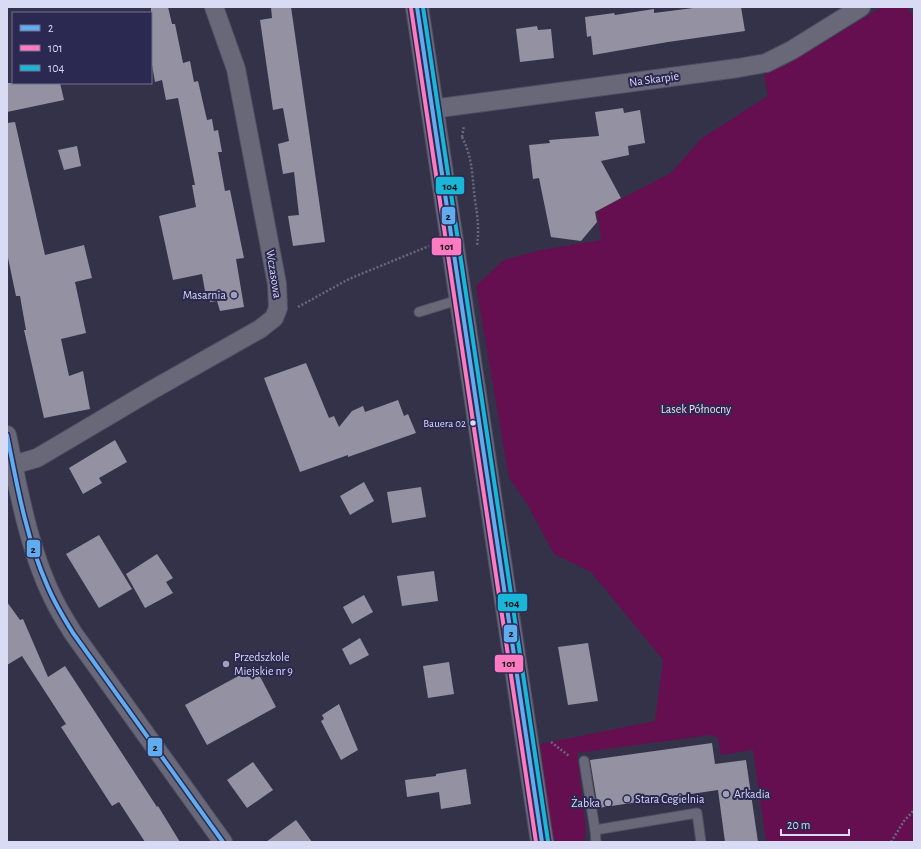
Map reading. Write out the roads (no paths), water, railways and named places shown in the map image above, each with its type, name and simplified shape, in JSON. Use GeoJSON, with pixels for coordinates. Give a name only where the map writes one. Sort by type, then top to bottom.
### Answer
{"type":"FeatureCollection","features":[{"type":"Feature","properties":{"kind":"main road"},"geometry":{"type":"LineString","coordinates":[[417,7],[542,842]]}},
{"type":"Feature","properties":{"kind":"street","name":"Wczasowa"},"geometry":{"type":"LineString","coordinates":[[13,465],[38,458],[152,390],[260,329],[274,318],[278,308],[277,284],[236,69],[214,7]]}},
{"type":"Feature","properties":{"kind":"street","name":"Na Skarpie"},"geometry":{"type":"LineString","coordinates":[[432,109],[766,63],[792,50],[861,7]]}},
{"type":"Feature","properties":{"kind":"street"},"geometry":{"type":"LineString","coordinates":[[7,435],[27,524],[40,567],[55,603],[73,633],[223,842]]}},
{"type":"Feature","properties":{"kind":"lane"},"geometry":{"type":"LineString","coordinates":[[419,312],[460,299]]}},
{"type":"Feature","properties":{"kind":"lane"},"geometry":{"type":"LineString","coordinates":[[584,761],[596,842]]}},
{"type":"Feature","properties":{"kind":"lane"},"geometry":{"type":"LineString","coordinates":[[595,830],[697,813],[701,842]]}},
{"type":"Feature","properties":{"kind":"place","name":"Masarnia"},"geometry":{"type":"Point","coordinates":[234,295]}},
{"type":"Feature","properties":{"kind":"place","name":"Bauera 02"},"geometry":{"type":"Point","coordinates":[473,423]}},
{"type":"Feature","properties":{"kind":"place","name":"Przedszkole Miejskie nr 9"},"geometry":{"type":"Point","coordinates":[226,664]}},
{"type":"Feature","properties":{"kind":"place","name":"Arkadia"},"geometry":{"type":"Point","coordinates":[726,794]}},
{"type":"Feature","properties":{"kind":"place","name":"Stara Cegielnia"},"geometry":{"type":"Point","coordinates":[627,799]}},
{"type":"Feature","properties":{"kind":"place","name":"Żabka"},"geometry":{"type":"Point","coordinates":[608,803]}},
{"type":"Feature","properties":{"kind":"park label","name":"Lasek Północny"},"geometry":{"type":"Point","coordinates":[696,409]}}]}
